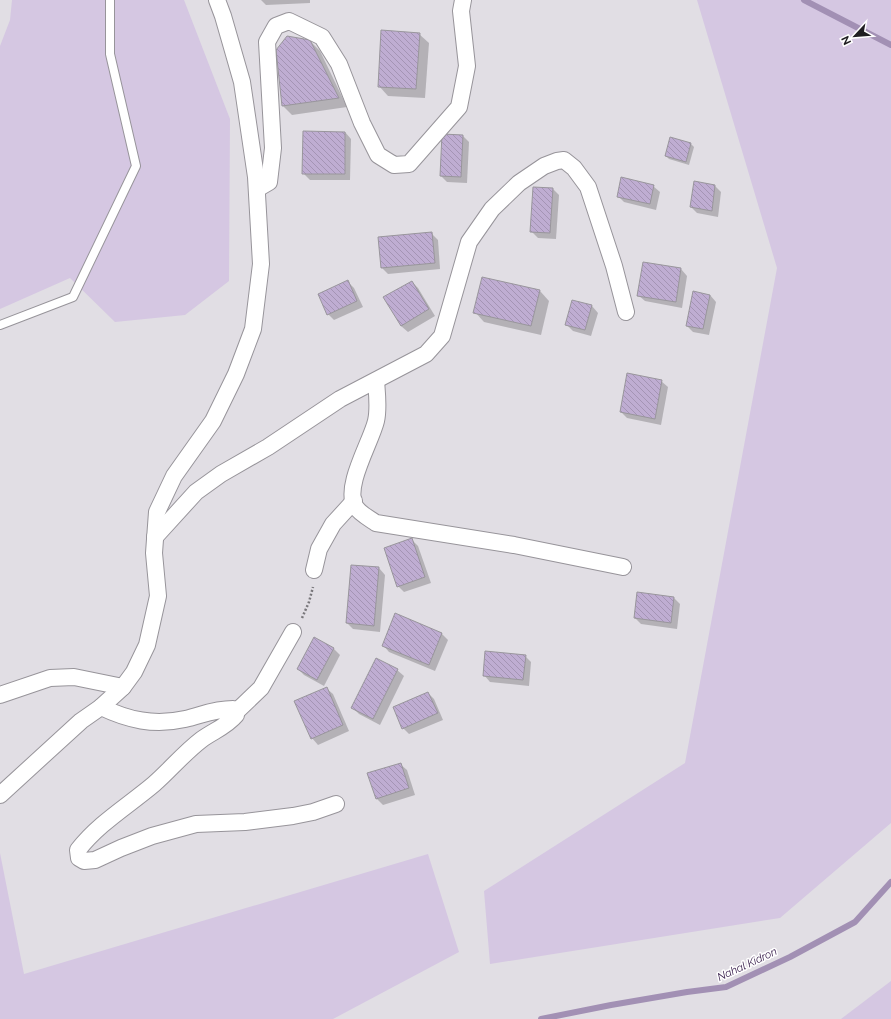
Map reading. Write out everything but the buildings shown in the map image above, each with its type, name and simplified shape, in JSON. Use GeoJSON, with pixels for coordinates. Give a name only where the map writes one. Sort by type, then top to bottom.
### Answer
{"type":"FeatureCollection","features":[{"type":"Feature","properties":{"kind":"street"},"geometry":{"type":"LineString","coordinates":[[0,795],[81,721],[123,687],[134,672],[147,645],[158,596],[154,552],[158,512],[174,476],[213,421],[236,374],[253,329],[261,264],[257,189],[242,82],[217,0]]}},
{"type":"Feature","properties":{"kind":"street"},"geometry":{"type":"LineString","coordinates":[[257,189],[269,182],[273,148],[267,42],[276,26],[289,21],[322,37],[339,64],[362,123],[378,155],[394,165],[409,164],[459,107],[467,66],[461,11],[463,0]]}},
{"type":"Feature","properties":{"kind":"street"},"geometry":{"type":"LineString","coordinates":[[155,537],[196,492],[221,474],[268,447],[340,399],[426,354],[442,336],[470,242],[492,209],[519,183],[544,166],[564,160],[574,168],[588,187],[614,266],[626,312]]}},
{"type":"Feature","properties":{"kind":"street"},"geometry":{"type":"LineString","coordinates":[[376,381],[378,404],[376,421],[354,478],[355,506],[364,515],[376,523],[514,545],[623,567]]}},
{"type":"Feature","properties":{"kind":"street"},"geometry":{"type":"LineString","coordinates":[[314,570],[319,549],[333,524],[354,501]]}},
{"type":"Feature","properties":{"kind":"street"},"geometry":{"type":"LineString","coordinates":[[293,632],[261,688],[236,712],[236,715],[229,724],[201,740],[153,785],[105,822],[87,838],[78,850],[78,858],[84,861],[95,860],[152,836],[196,824],[245,822],[294,816],[313,812],[336,804]]}},
{"type":"Feature","properties":{"kind":"street"},"geometry":{"type":"LineString","coordinates":[[0,695],[50,678],[74,677],[123,687]]}},
{"type":"Feature","properties":{"kind":"street"},"geometry":{"type":"LineString","coordinates":[[101,706],[118,715],[146,722],[183,719],[220,709],[233,709],[236,712]]}},
{"type":"Feature","properties":{"kind":"lane"},"geometry":{"type":"LineString","coordinates":[[0,325],[73,297],[136,166],[110,54],[110,0]]}},
{"type":"Feature","properties":{"kind":"path"},"geometry":{"type":"LineString","coordinates":[[293,632],[301,620],[309,602],[314,585],[314,570]]}},
{"type":"Feature","properties":{"kind":"shaded area"},"geometry":{"type":"Polygon","coordinates":[[[12,0],[184,0],[230,119],[229,281],[185,315],[115,322],[70,278],[0,309],[0,46],[10,20],[12,0]]]}},
{"type":"Feature","properties":{"kind":"shaded area"},"geometry":{"type":"Polygon","coordinates":[[[697,0],[891,0],[891,823],[780,918],[490,964],[484,891],[685,763],[777,268],[697,0]]]}},
{"type":"Feature","properties":{"kind":"shaded area"},"geometry":{"type":"Polygon","coordinates":[[[0,853],[24,974],[428,854],[459,952],[333,1019],[0,1019],[0,853]]]}},
{"type":"Feature","properties":{"kind":"shaded area"},"geometry":{"type":"Polygon","coordinates":[[[891,981],[891,1019],[841,1019],[891,981]]]}},
{"type":"Feature","properties":{"kind":"waterway"},"geometry":{"type":"LineString","coordinates":[[804,0],[891,45]]}},
{"type":"Feature","properties":{"kind":"waterway","name":"Nahal Kidron"},"geometry":{"type":"LineString","coordinates":[[541,1019],[611,1005],[726,987],[790,957],[855,922],[891,882]]}}]}
